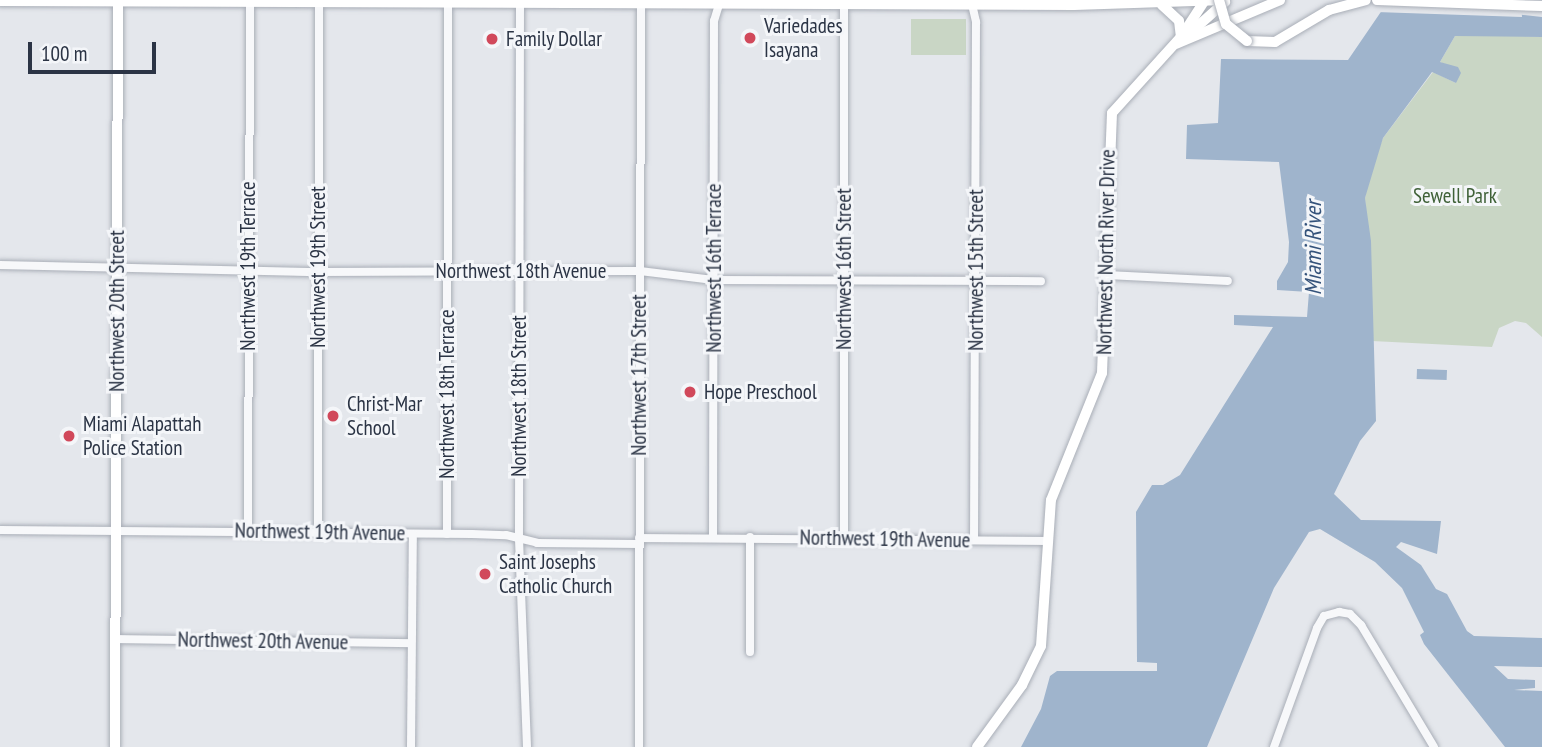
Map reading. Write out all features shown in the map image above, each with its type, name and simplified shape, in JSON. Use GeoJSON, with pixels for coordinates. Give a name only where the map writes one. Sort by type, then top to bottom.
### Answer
{"type":"FeatureCollection","features":[{"type":"Feature","properties":{"kind":"main road","name":"Northwest 20th Street"},"geometry":{"type":"LineString","coordinates":[[116,747],[118,0]]}},
{"type":"Feature","properties":{"kind":"main road"},"geometry":{"type":"LineString","coordinates":[[0,1],[1170,3],[1223,0],[1226,24],[1247,41],[1275,42],[1329,10],[1366,0]]}},
{"type":"Feature","properties":{"kind":"main road","name":"Northwest North River Drive"},"geometry":{"type":"LineString","coordinates":[[977,747],[1025,680],[1042,642],[1047,541],[1057,479],[1102,373],[1107,275],[1107,158],[1112,113],[1177,41],[1223,0]]}},
{"type":"Feature","properties":{"kind":"main road"},"geometry":{"type":"LineString","coordinates":[[1170,3],[1179,21],[1177,41],[1280,0]]}},
{"type":"Feature","properties":{"kind":"main road"},"geometry":{"type":"LineString","coordinates":[[1377,0],[1542,6]]}},
{"type":"Feature","properties":{"kind":"main road","name":"Northwest North River Drive"},"geometry":{"type":"LineString","coordinates":[[1177,41],[1205,1]]}},
{"type":"Feature","properties":{"kind":"street","name":"Northwest 19th Terrace"},"geometry":{"type":"LineString","coordinates":[[248,531],[250,1]]}},
{"type":"Feature","properties":{"kind":"street","name":"Northwest 19th Street"},"geometry":{"type":"LineString","coordinates":[[317,533],[318,2]]}},
{"type":"Feature","properties":{"kind":"street","name":"Northwest 18th Terrace"},"geometry":{"type":"LineString","coordinates":[[447,534],[448,2]]}},
{"type":"Feature","properties":{"kind":"street","name":"Northwest 18th Street"},"geometry":{"type":"LineString","coordinates":[[515,2],[519,539],[527,747]]}},
{"type":"Feature","properties":{"kind":"street","name":"Northwest 16th Terrace"},"geometry":{"type":"LineString","coordinates":[[713,537],[714,21],[720,2]]}},
{"type":"Feature","properties":{"kind":"street","name":"Northwest 16th Street"},"geometry":{"type":"LineString","coordinates":[[844,2],[844,539]]}},
{"type":"Feature","properties":{"kind":"street","name":"Northwest 15th Street"},"geometry":{"type":"LineString","coordinates":[[971,2],[976,22],[974,540]]}},
{"type":"Feature","properties":{"kind":"street","name":"Northwest 17th Street"},"geometry":{"type":"LineString","coordinates":[[639,747],[641,3]]}},
{"type":"Feature","properties":{"kind":"street","name":"Northwest 18th Avenue"},"geometry":{"type":"LineString","coordinates":[[0,265],[319,272],[640,271],[713,280],[1041,281]]}},
{"type":"Feature","properties":{"kind":"street"},"geometry":{"type":"LineString","coordinates":[[1107,275],[1228,281]]}},
{"type":"Feature","properties":{"kind":"street","name":"Northwest 19th Avenue"},"geometry":{"type":"LineString","coordinates":[[0,530],[447,534],[519,539],[639,541],[713,537],[1047,541]]}},
{"type":"Feature","properties":{"kind":"street"},"geometry":{"type":"LineString","coordinates":[[411,747],[413,534]]}},
{"type":"Feature","properties":{"kind":"street"},"geometry":{"type":"LineString","coordinates":[[750,537],[750,652]]}},
{"type":"Feature","properties":{"kind":"street"},"geometry":{"type":"LineString","coordinates":[[1274,747],[1317,628],[1324,616],[1334,612],[1350,614],[1360,625],[1434,747]]}},
{"type":"Feature","properties":{"kind":"street","name":"Northwest 20th Avenue"},"geometry":{"type":"LineString","coordinates":[[116,639],[411,643]]}},
{"type":"Feature","properties":{"kind":"green space"},"geometry":{"type":"Polygon","coordinates":[[[911,19],[966,19],[966,55],[911,55],[911,19]]]}},
{"type":"Feature","properties":{"kind":"green space","name":"Sewell Park"},"geometry":{"type":"Polygon","coordinates":[[[1462,32],[1542,37],[1542,337],[1526,323],[1515,321],[1499,328],[1492,347],[1372,341],[1365,198],[1369,173],[1383,138],[1433,72],[1456,83],[1451,67],[1440,62],[1455,36],[1462,32]]]}},
{"type":"Feature","properties":{"kind":"water","name":"Miami River"},"geometry":{"type":"Polygon","coordinates":[[[1389,0],[1542,17],[1542,37],[1455,36],[1440,62],[1458,67],[1461,73],[1456,83],[1432,72],[1383,138],[1365,198],[1371,241],[1376,421],[1360,441],[1334,494],[1361,520],[1441,521],[1437,554],[1401,542],[1396,547],[1421,565],[1436,589],[1447,594],[1467,631],[1474,636],[1542,638],[1542,667],[1494,666],[1508,679],[1535,680],[1535,688],[1514,690],[1542,691],[1542,747],[1505,747],[1424,644],[1420,635],[1424,632],[1402,588],[1375,562],[1320,529],[1309,532],[1274,588],[1207,747],[1021,747],[1041,709],[1050,676],[1057,671],[1157,671],[1157,663],[1137,662],[1136,512],[1152,485],[1163,485],[1180,475],[1273,327],[1234,325],[1234,315],[1307,317],[1309,292],[1277,290],[1277,281],[1288,262],[1289,242],[1279,162],[1186,159],[1187,125],[1218,123],[1221,59],[1348,60],[1389,0]]]}},
{"type":"Feature","properties":{"kind":"water"},"geometry":{"type":"Polygon","coordinates":[[[1417,369],[1447,370],[1447,380],[1417,379],[1417,369]]]}},
{"type":"Feature","properties":{"kind":"pier"},"geometry":{"type":"Polygon","coordinates":[[[1385,0],[1521,0],[1522,17],[1376,12],[1385,0]]]}},
{"type":"Feature","properties":{"kind":"place","name":"Variedades Isayana"},"geometry":{"type":"Point","coordinates":[750,38]}},
{"type":"Feature","properties":{"kind":"place","name":"Family Dollar"},"geometry":{"type":"Point","coordinates":[492,39]}},
{"type":"Feature","properties":{"kind":"place","name":"Hope Preschool"},"geometry":{"type":"Point","coordinates":[690,392]}},
{"type":"Feature","properties":{"kind":"place","name":"Christ-Mar School"},"geometry":{"type":"Point","coordinates":[333,416]}},
{"type":"Feature","properties":{"kind":"place","name":"Miami Alapattah Police Station"},"geometry":{"type":"Point","coordinates":[69,436]}},
{"type":"Feature","properties":{"kind":"place","name":"Saint Josephs Catholic Church"},"geometry":{"type":"Point","coordinates":[485,574]}}]}
